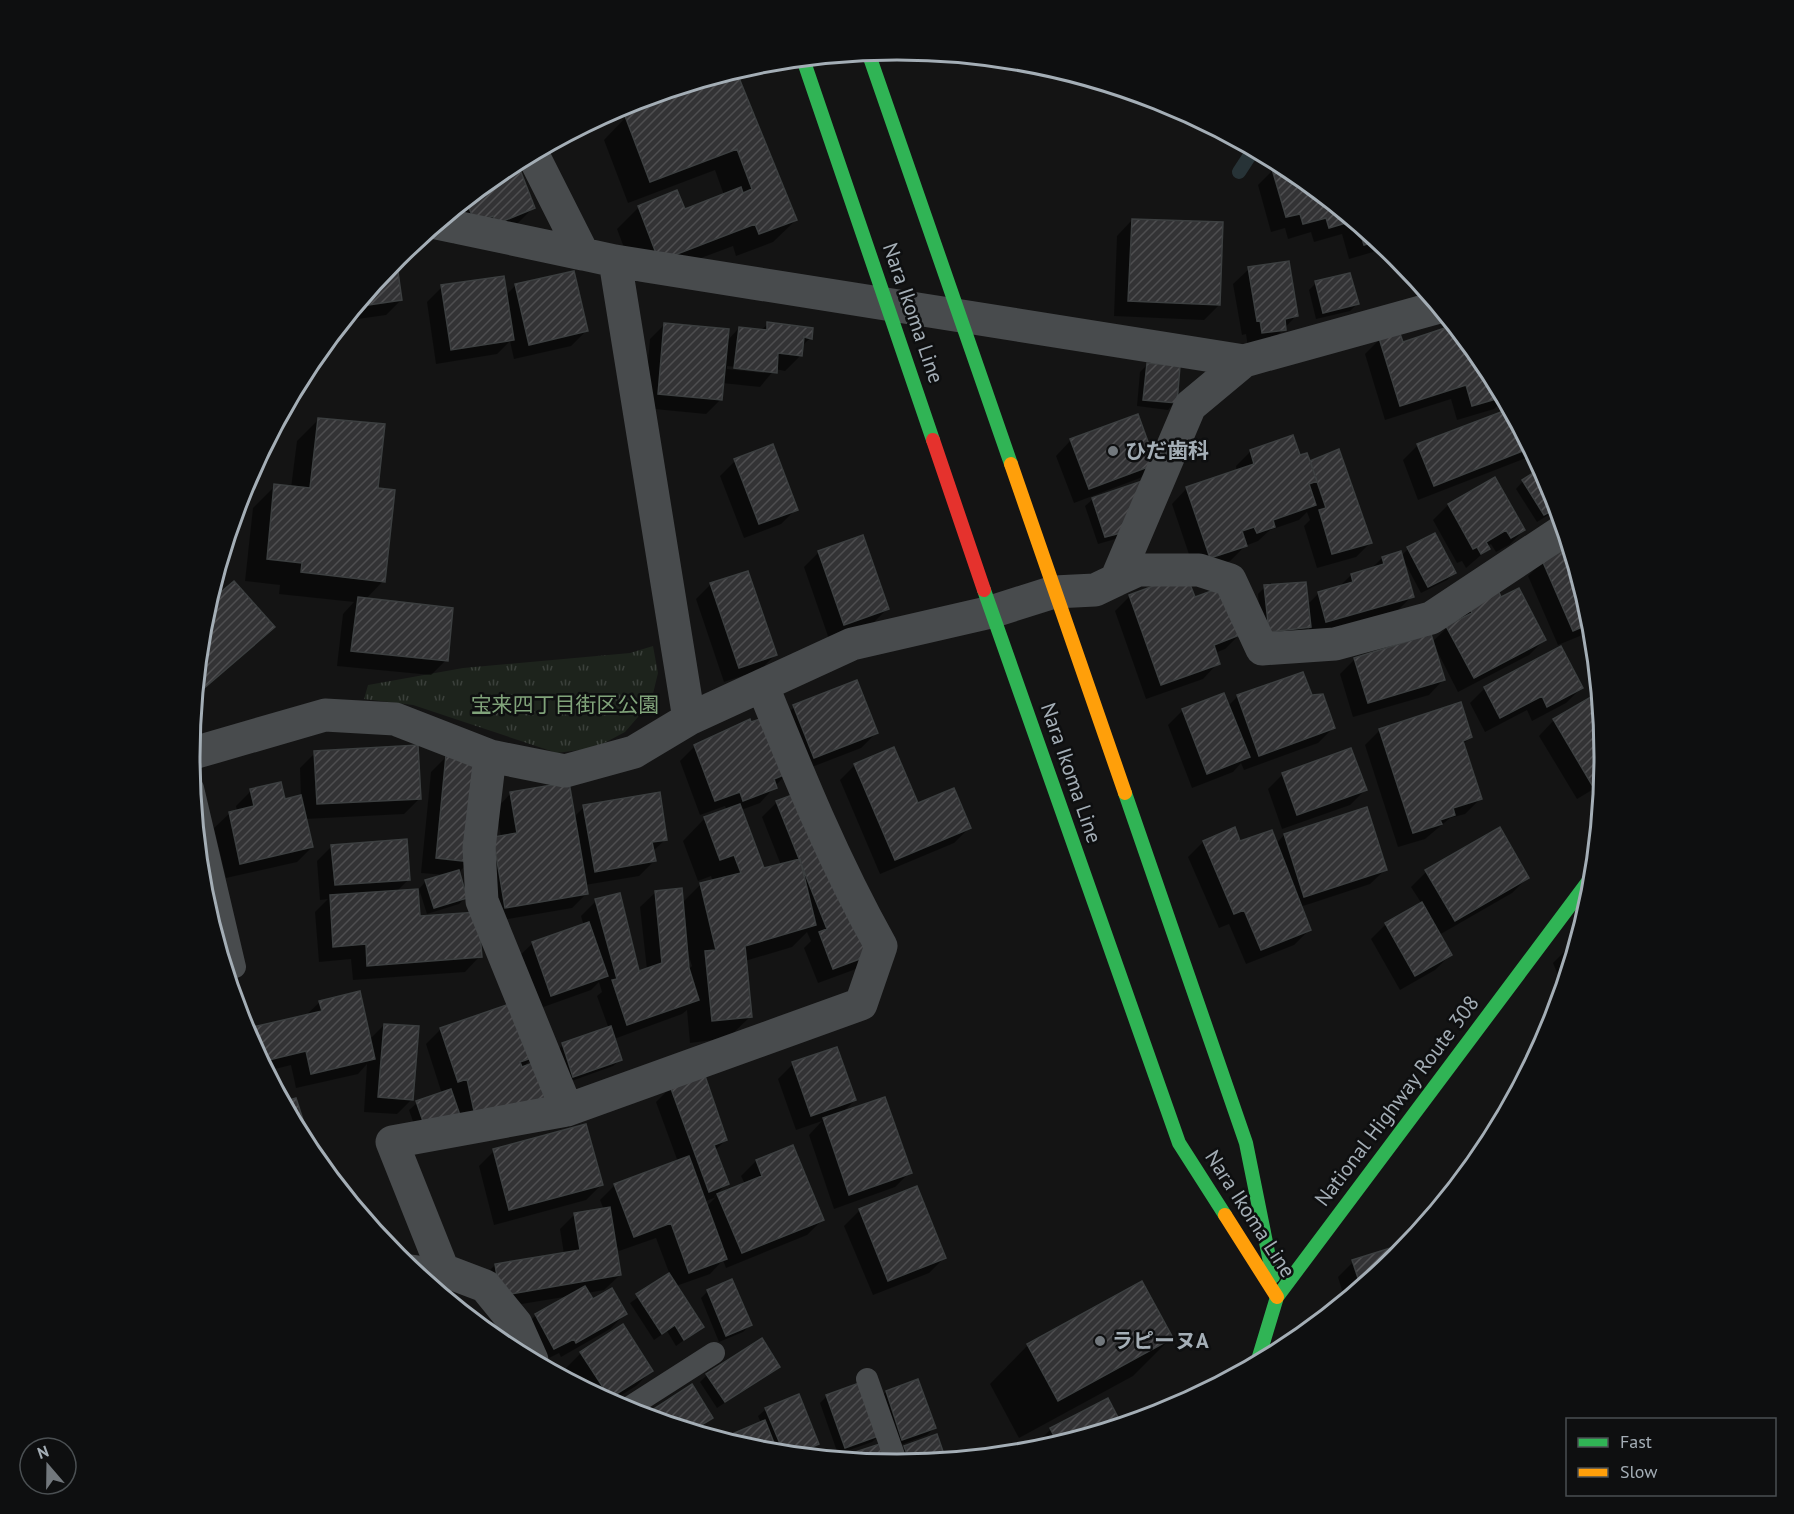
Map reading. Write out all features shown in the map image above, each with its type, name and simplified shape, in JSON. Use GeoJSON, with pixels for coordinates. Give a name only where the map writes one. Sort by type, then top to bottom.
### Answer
{"type":"FeatureCollection","features":[{"type":"Feature","properties":{"kind":"main road","name":"Nara Ikoma Line"},"geometry":{"type":"LineString","coordinates":[[871,61],[1246,1143],[1277,1297]]}},
{"type":"Feature","properties":{"kind":"main road","name":"Nara Ikoma Line"},"geometry":{"type":"LineString","coordinates":[[805,66],[991,612],[1179,1143],[1277,1297]]}},
{"type":"Feature","properties":{"kind":"main road","name":"National Highway Route 308"},"geometry":{"type":"LineString","coordinates":[[1260,1351],[1277,1297],[1581,891]]}},
{"type":"Feature","properties":{"kind":"street"},"geometry":{"type":"LineString","coordinates":[[536,161],[583,254]]}},
{"type":"Feature","properties":{"kind":"street"},"geometry":{"type":"LineString","coordinates":[[446,226],[615,261],[1244,360],[1431,310]]}},
{"type":"Feature","properties":{"kind":"street"},"geometry":{"type":"LineString","coordinates":[[615,261],[689,720]]}},
{"type":"Feature","properties":{"kind":"street"},"geometry":{"type":"LineString","coordinates":[[1116,580],[1190,406],[1244,360]]}},
{"type":"Feature","properties":{"kind":"street"},"geometry":{"type":"LineString","coordinates":[[200,751],[325,715],[395,719],[490,756],[565,771],[633,752],[689,720],[852,644],[991,612],[1054,592],[1095,590],[1138,570],[1199,570],[1230,580],[1262,649],[1335,644],[1431,618],[1557,534]]}},
{"type":"Feature","properties":{"kind":"street"},"geometry":{"type":"LineString","coordinates":[[526,1347],[516,1324],[485,1286],[443,1270],[392,1142],[567,1110],[861,1004],[880,946],[832,855],[763,687]]}},
{"type":"Feature","properties":{"kind":"street"},"geometry":{"type":"LineString","coordinates":[[490,756],[479,848],[482,901],[567,1110]]}},
{"type":"Feature","properties":{"kind":"lane"},"geometry":{"type":"LineString","coordinates":[[206,844],[235,967]]}},
{"type":"Feature","properties":{"kind":"lane"},"geometry":{"type":"LineString","coordinates":[[422,1267],[443,1270]]}},
{"type":"Feature","properties":{"kind":"lane"},"geometry":{"type":"LineString","coordinates":[[636,1403],[714,1353]]}},
{"type":"Feature","properties":{"kind":"lane"},"geometry":{"type":"LineString","coordinates":[[867,1379],[893,1454]]}},
{"type":"Feature","properties":{"kind":"green space","name":"宝来四丁目街区公園"},"geometry":{"type":"Polygon","coordinates":[[[653,646],[658,673],[651,702],[625,732],[595,748],[557,753],[413,705],[364,699],[368,685],[463,668],[630,653],[653,646]]]}},
{"type":"Feature","properties":{"kind":"building"},"geometry":{"type":"Polygon","coordinates":[[[739,78],[797,220],[759,234],[755,224],[659,261],[638,206],[677,190],[685,209],[741,187],[743,193],[752,189],[737,149],[650,182],[625,116],[679,95],[739,78]]]}},
{"type":"Feature","properties":{"kind":"building"},"geometry":{"type":"Polygon","coordinates":[[[1272,170],[1345,223],[1329,228],[1326,218],[1303,224],[1300,214],[1286,217],[1272,170]]]}},
{"type":"Feature","properties":{"kind":"building"},"geometry":{"type":"Polygon","coordinates":[[[520,171],[535,208],[496,224],[493,216],[475,223],[469,207],[520,171]]]}},
{"type":"Feature","properties":{"kind":"building"},"geometry":{"type":"Polygon","coordinates":[[[1132,219],[1223,222],[1220,305],[1128,301],[1132,219]]]}},
{"type":"Feature","properties":{"kind":"building"},"geometry":{"type":"Polygon","coordinates":[[[1289,261],[1298,316],[1285,319],[1286,330],[1262,333],[1260,320],[1257,321],[1248,267],[1289,261]]]}},
{"type":"Feature","properties":{"kind":"building"},"geometry":{"type":"Polygon","coordinates":[[[398,271],[402,300],[366,305],[398,271]]]}},
{"type":"Feature","properties":{"kind":"building"},"geometry":{"type":"Polygon","coordinates":[[[574,271],[588,331],[529,345],[515,284],[574,271]]]}},
{"type":"Feature","properties":{"kind":"building"},"geometry":{"type":"Polygon","coordinates":[[[1350,273],[1359,304],[1323,313],[1315,281],[1350,273]]]}},
{"type":"Feature","properties":{"kind":"building"},"geometry":{"type":"Polygon","coordinates":[[[504,276],[514,340],[451,350],[441,285],[504,276]]]}},
{"type":"Feature","properties":{"kind":"building"},"geometry":{"type":"Polygon","coordinates":[[[767,322],[813,328],[812,339],[804,337],[802,356],[778,353],[777,373],[734,368],[739,327],[767,330],[767,322]]]}},
{"type":"Feature","properties":{"kind":"building"},"geometry":{"type":"Polygon","coordinates":[[[664,323],[729,329],[722,400],[658,394],[664,323]]]}},
{"type":"Feature","properties":{"kind":"building"},"geometry":{"type":"Polygon","coordinates":[[[1446,328],[1495,399],[1472,406],[1466,385],[1400,406],[1379,338],[1399,331],[1403,342],[1446,328]]]}},
{"type":"Feature","properties":{"kind":"building"},"geometry":{"type":"Polygon","coordinates":[[[1147,363],[1180,366],[1177,403],[1143,400],[1147,363]]]}},
{"type":"Feature","properties":{"kind":"building"},"geometry":{"type":"Polygon","coordinates":[[[1502,412],[1523,451],[1434,486],[1417,444],[1502,412]]]}},
{"type":"Feature","properties":{"kind":"building","name":"ひだ歯科"},"geometry":{"type":"Polygon","coordinates":[[[1138,414],[1156,464],[1089,489],[1070,439],[1138,414]]]}},
{"type":"Feature","properties":{"kind":"building"},"geometry":{"type":"Polygon","coordinates":[[[318,418],[385,424],[378,488],[395,490],[385,582],[301,572],[302,563],[267,559],[274,484],[310,488],[318,418]]]}},
{"type":"Feature","properties":{"kind":"building"},"geometry":{"type":"Polygon","coordinates":[[[1293,435],[1300,455],[1307,453],[1317,481],[1309,484],[1316,505],[1273,520],[1275,527],[1257,533],[1254,527],[1242,531],[1247,546],[1210,558],[1186,487],[1254,464],[1250,450],[1293,435]]]}},
{"type":"Feature","properties":{"kind":"building"},"geometry":{"type":"Polygon","coordinates":[[[773,444],[798,510],[759,524],[734,459],[773,444]]]}},
{"type":"Feature","properties":{"kind":"building"},"geometry":{"type":"Polygon","coordinates":[[[1339,449],[1372,543],[1332,554],[1319,510],[1326,508],[1310,461],[1339,449]]]}},
{"type":"Feature","properties":{"kind":"building"},"geometry":{"type":"Polygon","coordinates":[[[1533,473],[1549,512],[1544,515],[1522,480],[1533,473]]]}},
{"type":"Feature","properties":{"kind":"building"},"geometry":{"type":"Polygon","coordinates":[[[1495,477],[1525,530],[1511,538],[1506,530],[1486,542],[1490,549],[1481,554],[1477,547],[1473,549],[1448,504],[1495,477]]]}},
{"type":"Feature","properties":{"kind":"building"},"geometry":{"type":"Polygon","coordinates":[[[1148,479],[1128,531],[1105,537],[1092,498],[1148,479]]]}},
{"type":"Feature","properties":{"kind":"building"},"geometry":{"type":"Polygon","coordinates":[[[1435,533],[1456,573],[1428,587],[1407,547],[1435,533]]]}},
{"type":"Feature","properties":{"kind":"building"},"geometry":{"type":"Polygon","coordinates":[[[863,535],[889,609],[844,625],[818,551],[863,535]]]}},
{"type":"Feature","properties":{"kind":"building"},"geometry":{"type":"Polygon","coordinates":[[[1401,551],[1414,597],[1326,622],[1318,592],[1353,582],[1351,574],[1384,564],[1382,557],[1401,551]]]}},
{"type":"Feature","properties":{"kind":"building"},"geometry":{"type":"Polygon","coordinates":[[[1562,551],[1582,627],[1573,631],[1542,560],[1562,551]]]}},
{"type":"Feature","properties":{"kind":"building"},"geometry":{"type":"Polygon","coordinates":[[[748,571],[777,655],[739,668],[710,583],[748,571]]]}},
{"type":"Feature","properties":{"kind":"building"},"geometry":{"type":"Polygon","coordinates":[[[1186,574],[1195,597],[1225,586],[1242,634],[1214,645],[1220,664],[1161,685],[1129,595],[1186,574]]]}},
{"type":"Feature","properties":{"kind":"building"},"geometry":{"type":"Polygon","coordinates":[[[234,581],[275,627],[203,689],[213,621],[220,593],[234,581]]]}},
{"type":"Feature","properties":{"kind":"building"},"geometry":{"type":"Polygon","coordinates":[[[1306,582],[1311,627],[1269,632],[1264,585],[1306,582]]]}},
{"type":"Feature","properties":{"kind":"building"},"geometry":{"type":"Polygon","coordinates":[[[1519,588],[1546,640],[1474,678],[1446,626],[1472,613],[1468,606],[1498,590],[1501,597],[1519,588]]]}},
{"type":"Feature","properties":{"kind":"building"},"geometry":{"type":"Polygon","coordinates":[[[358,597],[453,608],[448,661],[351,651],[358,597]]]}},
{"type":"Feature","properties":{"kind":"building"},"geometry":{"type":"Polygon","coordinates":[[[1431,634],[1445,680],[1368,703],[1354,658],[1431,634]]]}},
{"type":"Feature","properties":{"kind":"building"},"geometry":{"type":"Polygon","coordinates":[[[1561,646],[1583,688],[1547,707],[1542,696],[1500,718],[1484,687],[1561,646]]]}},
{"type":"Feature","properties":{"kind":"building"},"geometry":{"type":"Polygon","coordinates":[[[1303,672],[1312,695],[1323,694],[1335,728],[1259,756],[1237,695],[1303,672]]]}},
{"type":"Feature","properties":{"kind":"building"},"geometry":{"type":"Polygon","coordinates":[[[857,680],[878,733],[814,758],[793,705],[857,680]]]}},
{"type":"Feature","properties":{"kind":"building"},"geometry":{"type":"Polygon","coordinates":[[[1224,693],[1250,757],[1207,774],[1182,709],[1224,693]]]}},
{"type":"Feature","properties":{"kind":"building"},"geometry":{"type":"Polygon","coordinates":[[[1591,697],[1593,784],[1592,785],[1553,719],[1591,697]]]}},
{"type":"Feature","properties":{"kind":"building"},"geometry":{"type":"Polygon","coordinates":[[[1461,702],[1472,737],[1463,741],[1482,799],[1453,808],[1455,815],[1440,820],[1442,824],[1413,833],[1379,729],[1461,702]]]}},
{"type":"Feature","properties":{"kind":"building"},"geometry":{"type":"Polygon","coordinates":[[[769,716],[791,772],[774,779],[777,788],[743,801],[740,792],[715,801],[694,745],[750,719],[751,722],[769,716]]]}},
{"type":"Feature","properties":{"kind":"building"},"geometry":{"type":"Polygon","coordinates":[[[418,745],[421,799],[317,804],[314,751],[418,745]]]}},
{"type":"Feature","properties":{"kind":"building"},"geometry":{"type":"Polygon","coordinates":[[[894,747],[918,803],[954,788],[971,828],[895,860],[854,764],[894,747]]]}},
{"type":"Feature","properties":{"kind":"building"},"geometry":{"type":"Polygon","coordinates":[[[1351,748],[1367,790],[1297,815],[1282,773],[1351,748]]]}},
{"type":"Feature","properties":{"kind":"building"},"geometry":{"type":"Polygon","coordinates":[[[446,755],[482,758],[471,862],[436,858],[446,755]]]}},
{"type":"Feature","properties":{"kind":"building"},"geometry":{"type":"Polygon","coordinates":[[[281,782],[285,799],[301,795],[313,847],[240,864],[229,812],[254,806],[250,789],[281,782]]]}},
{"type":"Feature","properties":{"kind":"building"},"geometry":{"type":"Polygon","coordinates":[[[569,782],[588,894],[505,908],[493,837],[517,833],[510,792],[569,782]]]}},
{"type":"Feature","properties":{"kind":"building"},"geometry":{"type":"Polygon","coordinates":[[[803,791],[873,954],[833,969],[819,932],[827,929],[776,801],[803,791]]]}},
{"type":"Feature","properties":{"kind":"building"},"geometry":{"type":"Polygon","coordinates":[[[660,792],[667,840],[652,842],[656,861],[595,872],[583,805],[660,792]]]}},
{"type":"Feature","properties":{"kind":"building"},"geometry":{"type":"Polygon","coordinates":[[[740,804],[764,868],[800,859],[816,925],[745,946],[752,1017],[712,1021],[705,951],[716,950],[700,883],[741,873],[734,855],[720,860],[704,817],[740,804]]]}},
{"type":"Feature","properties":{"kind":"building"},"geometry":{"type":"Polygon","coordinates":[[[1367,807],[1387,870],[1304,897],[1284,834],[1367,807]]]}},
{"type":"Feature","properties":{"kind":"building"},"geometry":{"type":"Polygon","coordinates":[[[1235,827],[1240,841],[1272,830],[1311,930],[1261,950],[1244,910],[1234,914],[1203,841],[1235,827]]]}},
{"type":"Feature","properties":{"kind":"building"},"geometry":{"type":"Polygon","coordinates":[[[1500,827],[1529,878],[1455,921],[1425,870],[1500,827]]]}},
{"type":"Feature","properties":{"kind":"building"},"geometry":{"type":"Polygon","coordinates":[[[407,839],[410,880],[335,885],[331,845],[407,839]]]}},
{"type":"Feature","properties":{"kind":"building"},"geometry":{"type":"Polygon","coordinates":[[[459,870],[467,898],[434,908],[425,880],[459,870]]]}},
{"type":"Feature","properties":{"kind":"building"},"geometry":{"type":"Polygon","coordinates":[[[682,888],[689,968],[699,1000],[627,1025],[612,980],[617,979],[595,899],[620,893],[639,971],[662,963],[655,891],[682,888]]]}},
{"type":"Feature","properties":{"kind":"building"},"geometry":{"type":"Polygon","coordinates":[[[418,889],[420,916],[478,912],[482,957],[367,966],[366,944],[333,947],[330,895],[418,889]]]}},
{"type":"Feature","properties":{"kind":"building"},"geometry":{"type":"Polygon","coordinates":[[[1422,902],[1452,955],[1415,976],[1385,923],[1422,902]]]}},
{"type":"Feature","properties":{"kind":"building"},"geometry":{"type":"Polygon","coordinates":[[[589,922],[608,976],[551,996],[532,942],[589,922]]]}},
{"type":"Feature","properties":{"kind":"building"},"geometry":{"type":"Polygon","coordinates":[[[360,991],[375,1059],[311,1074],[306,1051],[270,1060],[254,1027],[322,1011],[319,1001],[360,991]]]}},
{"type":"Feature","properties":{"kind":"building"},"geometry":{"type":"Polygon","coordinates":[[[518,1001],[537,1056],[520,1062],[522,1067],[538,1061],[547,1106],[476,1120],[467,1079],[458,1082],[440,1028],[518,1001]]]}},
{"type":"Feature","properties":{"kind":"building"},"geometry":{"type":"Polygon","coordinates":[[[384,1024],[419,1026],[413,1100],[378,1097],[384,1024]]]}},
{"type":"Feature","properties":{"kind":"building"},"geometry":{"type":"Polygon","coordinates":[[[611,1026],[622,1060],[573,1077],[562,1043],[611,1026]]]}},
{"type":"Feature","properties":{"kind":"building"},"geometry":{"type":"Polygon","coordinates":[[[837,1047],[856,1100],[811,1116],[792,1062],[837,1047]]]}},
{"type":"Feature","properties":{"kind":"building"},"geometry":{"type":"Polygon","coordinates":[[[704,1073],[727,1140],[714,1145],[729,1184],[709,1192],[670,1086],[704,1073]]]}},
{"type":"Feature","properties":{"kind":"building"},"geometry":{"type":"Polygon","coordinates":[[[451,1089],[461,1118],[426,1130],[416,1101],[451,1089]]]}},
{"type":"Feature","properties":{"kind":"building"},"geometry":{"type":"Polygon","coordinates":[[[885,1097],[912,1173],[849,1195],[823,1118],[885,1097]]]}},
{"type":"Feature","properties":{"kind":"building"},"geometry":{"type":"Polygon","coordinates":[[[296,1098],[304,1123],[293,1105],[290,1100],[296,1098]]]}},
{"type":"Feature","properties":{"kind":"building"},"geometry":{"type":"Polygon","coordinates":[[[586,1124],[603,1185],[509,1210],[493,1149],[586,1124]]]}},
{"type":"Feature","properties":{"kind":"building"},"geometry":{"type":"Polygon","coordinates":[[[793,1145],[824,1220],[742,1253],[717,1194],[762,1176],[756,1160],[793,1145]]]}},
{"type":"Feature","properties":{"kind":"building"},"geometry":{"type":"Polygon","coordinates":[[[689,1156],[727,1259],[689,1273],[671,1223],[634,1237],[614,1184],[689,1156]]]}},
{"type":"Feature","properties":{"kind":"building"},"geometry":{"type":"Polygon","coordinates":[[[917,1186],[946,1258],[888,1281],[859,1209],[917,1186]]]}},
{"type":"Feature","properties":{"kind":"building"},"geometry":{"type":"Polygon","coordinates":[[[610,1207],[621,1275],[500,1296],[495,1264],[580,1250],[574,1213],[610,1207]]]}},
{"type":"Feature","properties":{"kind":"building"},"geometry":{"type":"Polygon","coordinates":[[[1392,1247],[1359,1280],[1352,1260],[1392,1247]]]}},
{"type":"Feature","properties":{"kind":"building"},"geometry":{"type":"Polygon","coordinates":[[[669,1273],[704,1327],[684,1340],[675,1325],[662,1334],[636,1294],[669,1273]]]}},
{"type":"Feature","properties":{"kind":"building"},"geometry":{"type":"Polygon","coordinates":[[[732,1279],[752,1325],[726,1336],[707,1290],[732,1279]]]}},
{"type":"Feature","properties":{"kind":"building","name":"ラピーヌA"},"geometry":{"type":"Polygon","coordinates":[[[1142,1281],[1173,1338],[1058,1401],[1027,1344],[1142,1281]]]}},
{"type":"Feature","properties":{"kind":"building"},"geometry":{"type":"Polygon","coordinates":[[[585,1286],[593,1299],[612,1288],[627,1314],[576,1343],[574,1339],[554,1349],[535,1314],[585,1286]]]}},
{"type":"Feature","properties":{"kind":"building"},"geometry":{"type":"Polygon","coordinates":[[[623,1324],[653,1371],[616,1394],[604,1389],[580,1352],[623,1324]]]}},
{"type":"Feature","properties":{"kind":"building"},"geometry":{"type":"Polygon","coordinates":[[[762,1338],[780,1367],[725,1402],[706,1374],[762,1338]]]}},
{"type":"Feature","properties":{"kind":"building"},"geometry":{"type":"Polygon","coordinates":[[[918,1379],[936,1428],[902,1440],[886,1391],[918,1379]]]}},
{"type":"Feature","properties":{"kind":"building"},"geometry":{"type":"Polygon","coordinates":[[[862,1382],[881,1435],[845,1448],[826,1395],[862,1382]]]}},
{"type":"Feature","properties":{"kind":"building"},"geometry":{"type":"Polygon","coordinates":[[[692,1384],[713,1418],[701,1425],[653,1410],[692,1384]]]}},
{"type":"Feature","properties":{"kind":"building"},"geometry":{"type":"Polygon","coordinates":[[[799,1394],[819,1444],[809,1448],[780,1444],[765,1408],[799,1394]]]}},
{"type":"Feature","properties":{"kind":"building"},"geometry":{"type":"Polygon","coordinates":[[[1108,1398],[1118,1418],[1054,1436],[1050,1428],[1108,1398]]]}},
{"type":"Feature","properties":{"kind":"building"},"geometry":{"type":"Polygon","coordinates":[[[765,1420],[774,1443],[761,1441],[733,1434],[765,1420]]]}},
{"type":"Feature","properties":{"kind":"building"},"geometry":{"type":"Polygon","coordinates":[[[937,1434],[944,1453],[907,1454],[904,1446],[937,1434]]]}},
{"type":"Feature","properties":{"kind":"building"},"geometry":{"type":"Polygon","coordinates":[[[883,1443],[887,1454],[852,1453],[883,1443]]]}},
{"type":"Feature","properties":{"kind":"waterway"},"geometry":{"type":"LineString","coordinates":[[1239,172],[1250,155]]}},
{"type":"Feature","properties":{"kind":"traffic: fast"},"geometry":{"type":"LineString","coordinates":[[871,61],[1011,464]]}},
{"type":"Feature","properties":{"kind":"traffic: fast"},"geometry":{"type":"LineString","coordinates":[[805,66],[933,440]]}},
{"type":"Feature","properties":{"kind":"traffic: fast"},"geometry":{"type":"LineString","coordinates":[[984,590],[1179,1143],[1225,1215]]}},
{"type":"Feature","properties":{"kind":"traffic: fast"},"geometry":{"type":"LineString","coordinates":[[1125,793],[1246,1143],[1273,1277]]}},
{"type":"Feature","properties":{"kind":"traffic: fast"},"geometry":{"type":"LineString","coordinates":[[1260,1351],[1277,1297],[1581,891]]}},
{"type":"Feature","properties":{"kind":"traffic: slow"},"geometry":{"type":"LineString","coordinates":[[1011,464],[1125,793]]}},
{"type":"Feature","properties":{"kind":"traffic: slow"},"geometry":{"type":"LineString","coordinates":[[1225,1215],[1277,1297]]}},
{"type":"Feature","properties":{"kind":"traffic: jam"},"geometry":{"type":"LineString","coordinates":[[933,440],[984,590]]}},
{"type":"Feature","properties":{"kind":"place","name":"ひだ歯科"},"geometry":{"type":"Point","coordinates":[1113,451]}},
{"type":"Feature","properties":{"kind":"place","name":"ラピーヌA"},"geometry":{"type":"Point","coordinates":[1100,1341]}}]}
